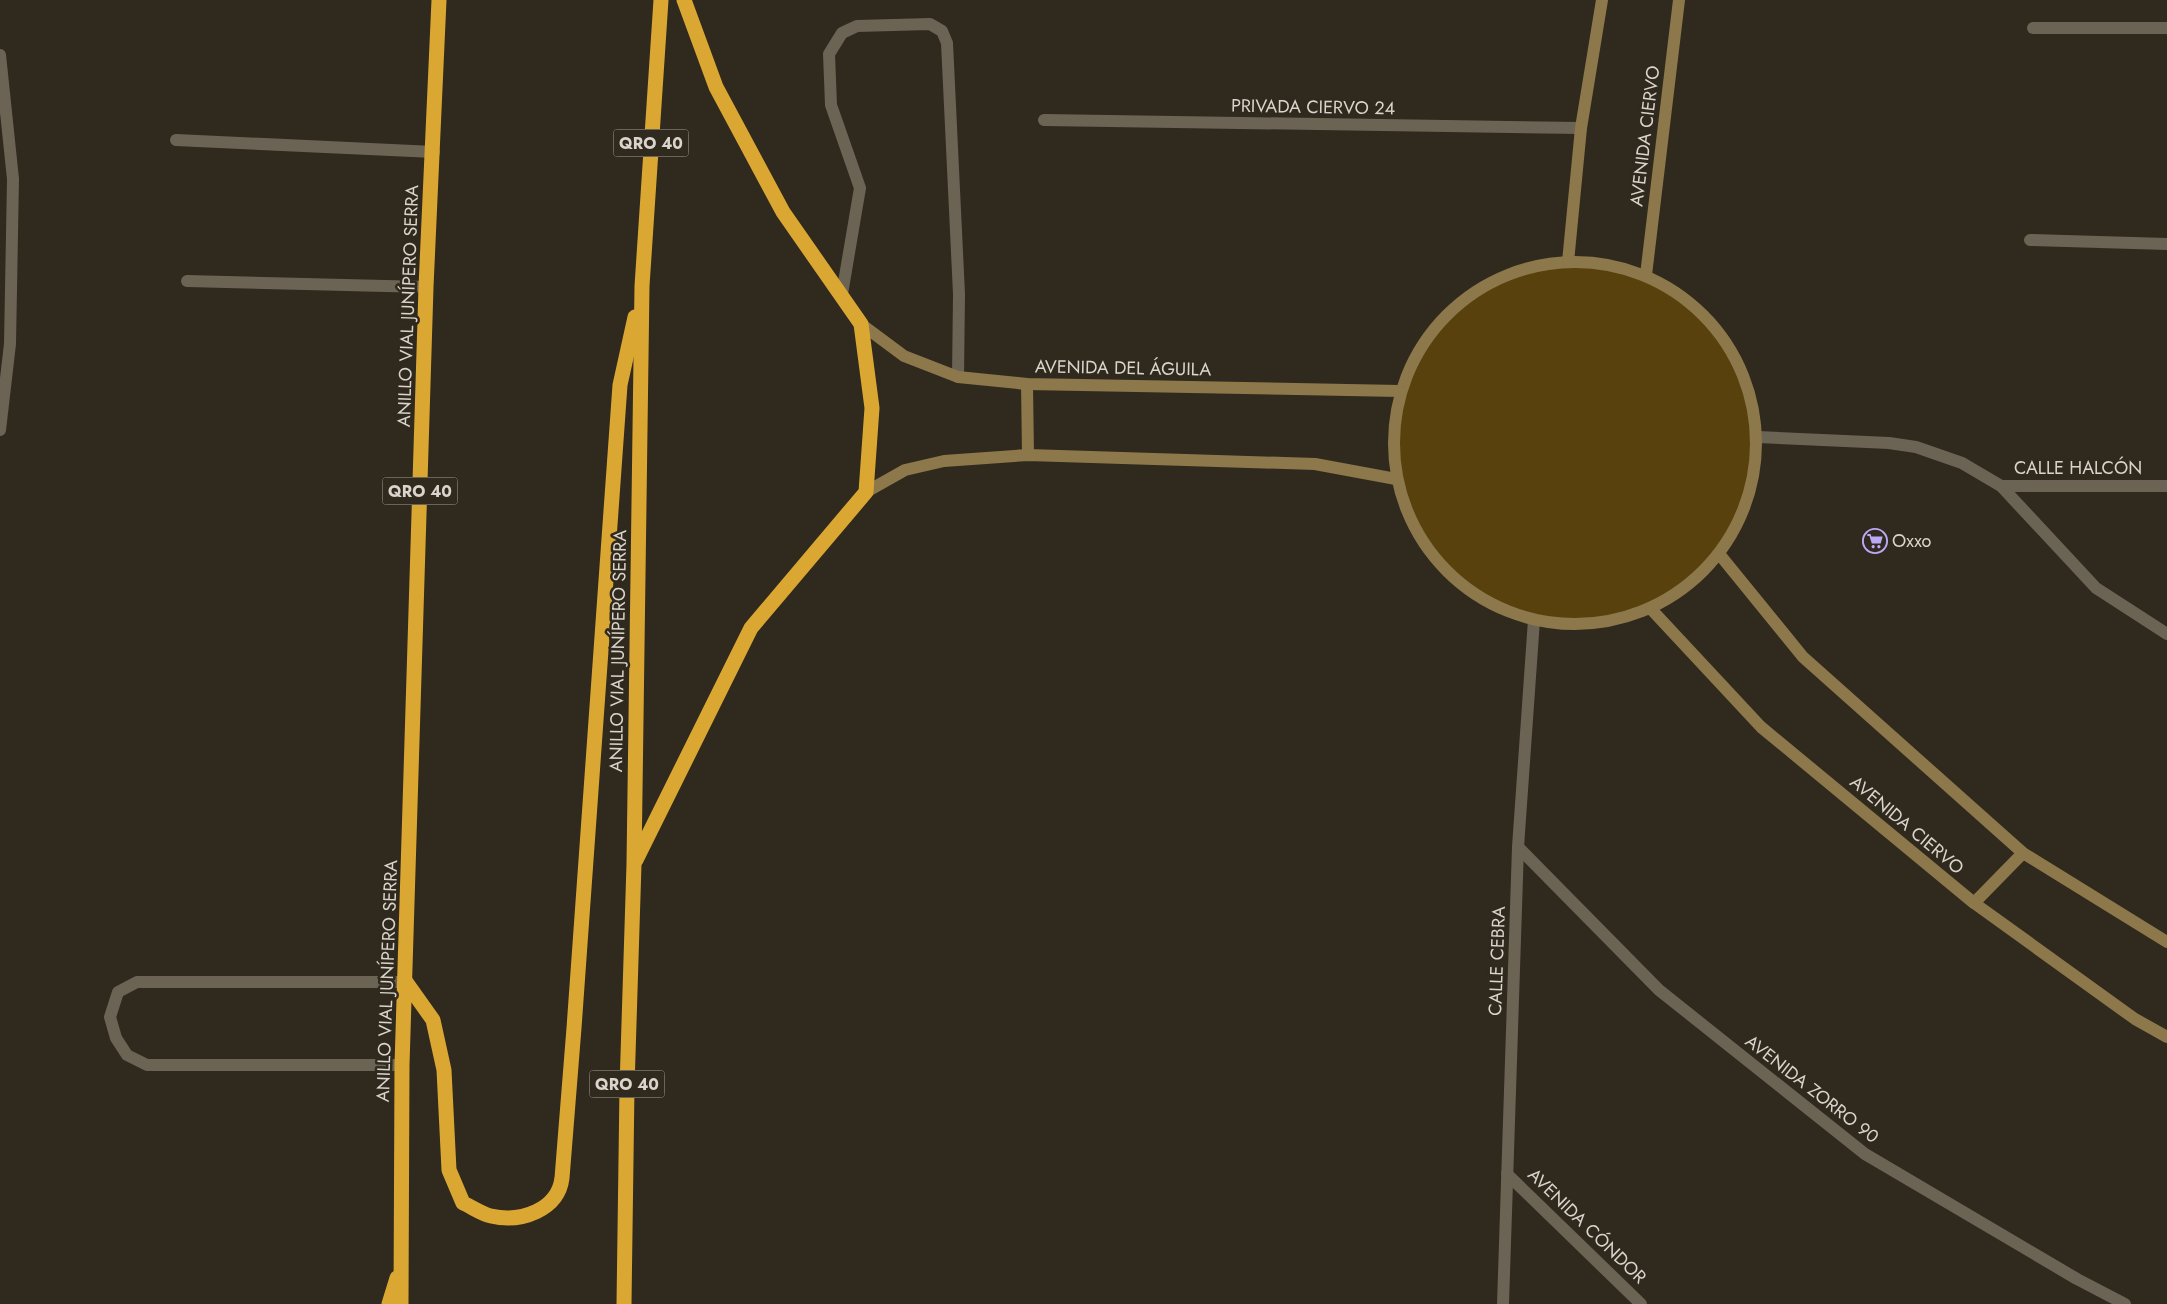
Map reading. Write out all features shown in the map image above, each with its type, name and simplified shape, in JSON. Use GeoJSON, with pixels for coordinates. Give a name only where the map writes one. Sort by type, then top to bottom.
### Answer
{"type":"FeatureCollection","features":[{"type":"Feature","properties":{"kind":"highway","name":"ANILLO VIAL JUNÍPERO SERRA"},"geometry":{"type":"LineString","coordinates":[[401,1304],[402,1065],[426,287],[434,152],[439,0]]}},
{"type":"Feature","properties":{"kind":"highway","name":"ANILLO VIAL JUNÍPERO SERRA"},"geometry":{"type":"LineString","coordinates":[[624,1304],[627,1087],[634,864],[642,286],[661,0]]}},
{"type":"Feature","properties":{"kind":"highway"},"geometry":{"type":"LineString","coordinates":[[634,864],[751,628],[866,492],[872,408],[861,324],[842,294],[782,212],[716,87],[684,0]]}},
{"type":"Feature","properties":{"kind":"highway"},"geometry":{"type":"LineString","coordinates":[[406,982],[433,1020],[444,1070],[449,1170],[462,1203],[492,1216],[517,1217],[535,1213],[553,1201],[560,1190],[561,1184],[575,1018],[620,385],[642,286]]}},
{"type":"Feature","properties":{"kind":"highway"},"geometry":{"type":"LineString","coordinates":[[389,1304],[402,1259]]}},
{"type":"Feature","properties":{"kind":"street"},"geometry":{"type":"LineString","coordinates":[[1568,262],[1581,128],[1602,0]]}},
{"type":"Feature","properties":{"kind":"street","name":"AVENIDA CIERVO"},"geometry":{"type":"LineString","coordinates":[[1646,275],[1679,0]]}},
{"type":"Feature","properties":{"kind":"street"},"geometry":{"type":"LineString","coordinates":[[842,294],[860,188],[831,105],[828,54],[842,33],[857,26],[930,24],[942,31],[947,43],[959,294],[958,377]]}},
{"type":"Feature","properties":{"kind":"street"},"geometry":{"type":"LineString","coordinates":[[2034,28],[2167,28]]}},
{"type":"Feature","properties":{"kind":"street"},"geometry":{"type":"LineString","coordinates":[[0,55],[13,179],[10,344],[0,430]]}},
{"type":"Feature","properties":{"kind":"street","name":"PRIVADA CIERVO 24"},"geometry":{"type":"LineString","coordinates":[[1044,120],[1581,128]]}},
{"type":"Feature","properties":{"kind":"street"},"geometry":{"type":"LineString","coordinates":[[176,140],[434,152]]}},
{"type":"Feature","properties":{"kind":"street"},"geometry":{"type":"LineString","coordinates":[[0,179],[13,179]]}},
{"type":"Feature","properties":{"kind":"street"},"geometry":{"type":"LineString","coordinates":[[2030,240],[2167,244]]}},
{"type":"Feature","properties":{"kind":"street"},"geometry":{"type":"LineString","coordinates":[[1568,262],[1607,264],[1646,275],[1690,300],[1724,338],[1749,384],[1758,437],[1750,499],[1720,555],[1689,586],[1651,609],[1593,624],[1534,620],[1486,602],[1445,571],[1414,528],[1396,479],[1393,441],[1400,392],[1422,344],[1456,306],[1498,279],[1532,267],[1568,262]]}},
{"type":"Feature","properties":{"kind":"street"},"geometry":{"type":"LineString","coordinates":[[187,281],[426,287]]}},
{"type":"Feature","properties":{"kind":"street","name":"AVENIDA DEL ÁGUILA"},"geometry":{"type":"LineString","coordinates":[[861,324],[904,356],[958,377],[1027,384],[1400,392]]}},
{"type":"Feature","properties":{"kind":"street"},"geometry":{"type":"LineString","coordinates":[[1027,384],[1028,455]]}},
{"type":"Feature","properties":{"kind":"street","name":"CALLE HALCÓN"},"geometry":{"type":"LineString","coordinates":[[1758,437],[1889,443],[1916,447],[1962,463],[2001,486],[2167,486]]}},
{"type":"Feature","properties":{"kind":"street"},"geometry":{"type":"LineString","coordinates":[[866,492],[905,470],[936,463],[1028,455],[1316,464],[1396,479]]}},
{"type":"Feature","properties":{"kind":"street"},"geometry":{"type":"LineString","coordinates":[[2001,486],[2096,588],[2167,634]]}},
{"type":"Feature","properties":{"kind":"street"},"geometry":{"type":"LineString","coordinates":[[1720,555],[1803,657],[2023,853],[2167,942]]}},
{"type":"Feature","properties":{"kind":"street","name":"AVENIDA CIERVO"},"geometry":{"type":"LineString","coordinates":[[1651,609],[1761,727],[1974,904],[2135,1019],[2167,1038]]}},
{"type":"Feature","properties":{"kind":"street","name":"CALLE CEBRA"},"geometry":{"type":"LineString","coordinates":[[1503,1304],[1518,848],[1534,620]]}},
{"type":"Feature","properties":{"kind":"street","name":"AVENIDA ZORRO 90"},"geometry":{"type":"LineString","coordinates":[[1518,848],[1658,990],[1865,1154],[2125,1304]]}},
{"type":"Feature","properties":{"kind":"street"},"geometry":{"type":"LineString","coordinates":[[1974,904],[2023,853]]}},
{"type":"Feature","properties":{"kind":"street"},"geometry":{"type":"LineString","coordinates":[[402,1065],[147,1065],[127,1054],[116,1038],[110,1017],[118,992],[137,982],[406,982]]}},
{"type":"Feature","properties":{"kind":"street","name":"AVENIDA CÓNDOR"},"geometry":{"type":"LineString","coordinates":[[1507,1174],[1641,1304]]}},
{"type":"Feature","properties":{"kind":"shaded area"},"geometry":{"type":"Polygon","coordinates":[[[1576,265],[1611,268],[1644,279],[1674,295],[1701,317],[1723,344],[1739,374],[1750,407],[1753,442],[1750,477],[1739,510],[1723,540],[1701,567],[1674,589],[1644,605],[1611,616],[1576,619],[1541,616],[1508,605],[1478,589],[1451,567],[1429,540],[1413,510],[1402,477],[1399,442],[1402,407],[1413,374],[1429,344],[1451,317],[1478,295],[1508,279],[1541,268],[1576,265]]]}},
{"type":"Feature","properties":{"kind":"place","name":"Oxxo"},"geometry":{"type":"Point","coordinates":[1875,541]}}]}
